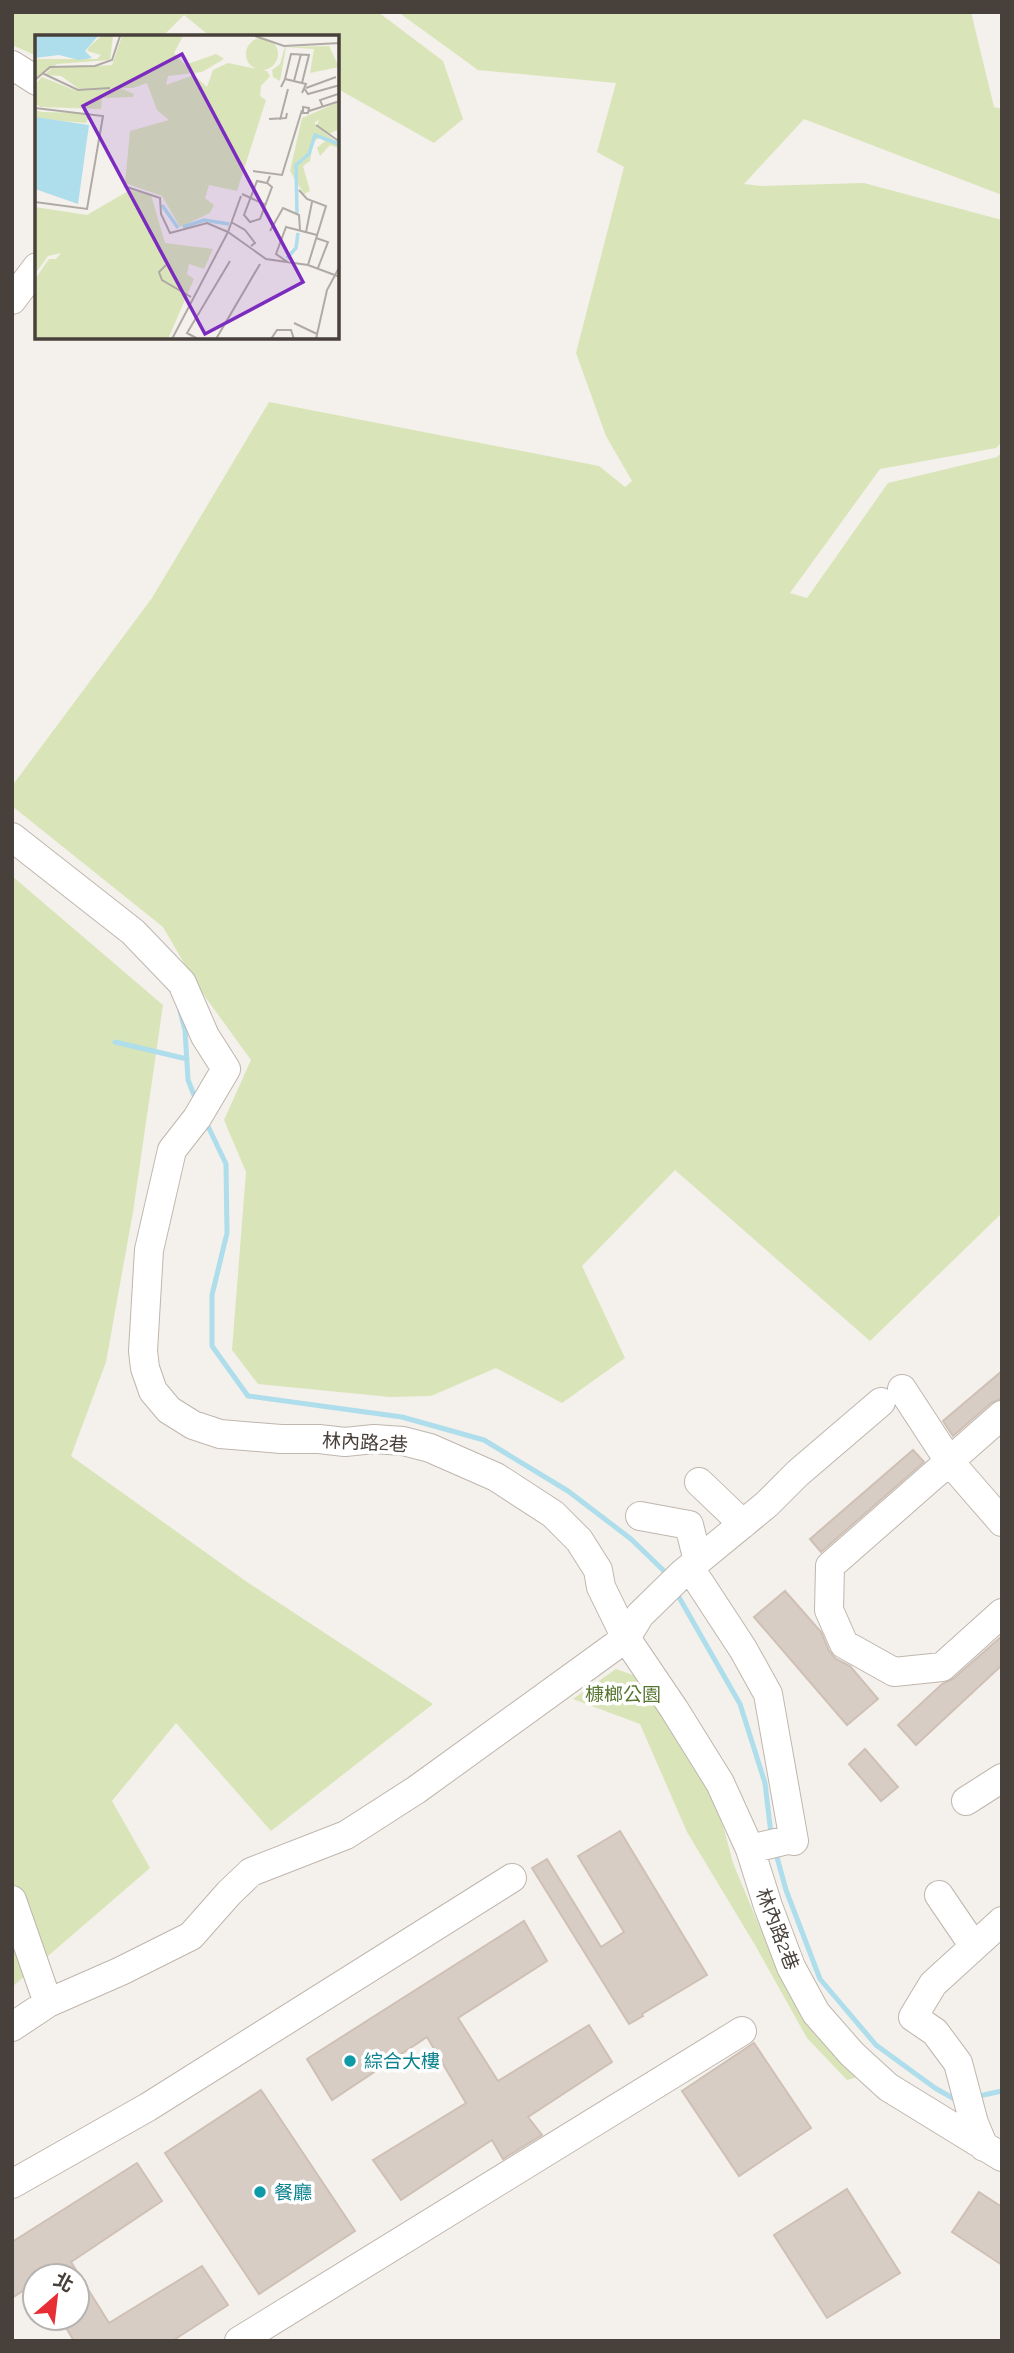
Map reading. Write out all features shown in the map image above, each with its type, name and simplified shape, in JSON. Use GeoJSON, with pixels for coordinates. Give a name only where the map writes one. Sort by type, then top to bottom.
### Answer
{"type":"FeatureCollection","features":[{"type":"Feature","properties":{"kind":"street"},"geometry":{"type":"LineString","coordinates":[[12,65],[35,80]]}},
{"type":"Feature","properties":{"kind":"street"},"geometry":{"type":"LineString","coordinates":[[12,300],[35,270]]}},
{"type":"Feature","properties":{"kind":"street","name":"林內路2巷"},"geometry":{"type":"LineString","coordinates":[[12,837],[132,932],[182,983],[205,1036],[226,1069],[197,1118],[172,1150],[162,1189],[149,1250],[143,1351],[145,1368],[153,1391],[169,1410],[193,1425],[220,1434],[345,1442],[374,1439],[403,1441],[430,1448],[496,1477],[553,1514],[579,1540],[598,1570],[601,1587],[633,1627],[674,1709],[720,1783],[750,1849],[791,1967],[816,2014],[852,2054],[888,2087],[987,2142]]}},
{"type":"Feature","properties":{"kind":"street"},"geometry":{"type":"LineString","coordinates":[[12,2027],[48,2003],[191,1936],[251,1872],[346,1835],[416,1790],[633,1627],[690,1567],[891,1395],[1002,1522]]}},
{"type":"Feature","properties":{"kind":"street"},"geometry":{"type":"LineString","coordinates":[[1002,1415],[830,1566],[829,1610],[844,1644],[894,1672],[943,1667],[1002,1613]]}},
{"type":"Feature","properties":{"kind":"street"},"geometry":{"type":"LineString","coordinates":[[699,1482],[743,1524]]}},
{"type":"Feature","properties":{"kind":"street"},"geometry":{"type":"LineString","coordinates":[[640,1516],[689,1525],[690,1567],[743,1648],[768,1694],[794,1841],[750,1849]]}},
{"type":"Feature","properties":{"kind":"street"},"geometry":{"type":"LineString","coordinates":[[966,1801],[1002,1778]]}},
{"type":"Feature","properties":{"kind":"street"},"geometry":{"type":"LineString","coordinates":[[12,2184],[148,2107],[512,1878]]}},
{"type":"Feature","properties":{"kind":"street"},"geometry":{"type":"LineString","coordinates":[[939,1895],[973,1945]]}},
{"type":"Feature","properties":{"kind":"street"},"geometry":{"type":"LineString","coordinates":[[12,1900],[48,2003]]}},
{"type":"Feature","properties":{"kind":"street"},"geometry":{"type":"LineString","coordinates":[[987,2142],[958,2063],[935,2032],[913,2017],[933,1984],[1002,1921]]}},
{"type":"Feature","properties":{"kind":"street"},"geometry":{"type":"LineString","coordinates":[[239,2341],[741,2031]]}},
{"type":"Feature","properties":{"kind":"green space"},"geometry":{"type":"Polygon","coordinates":[[[12,12],[378,12],[443,61],[463,119],[434,143],[340,90],[340,35],[209,35],[184,15],[164,35],[35,35],[35,55],[12,45],[12,12]]]}},
{"type":"Feature","properties":{"kind":"green space"},"geometry":{"type":"Polygon","coordinates":[[[398,12],[971,12],[994,107],[1002,109],[1002,195],[804,119],[744,184],[761,186],[864,183],[1002,220],[1002,442],[996,448],[880,469],[790,593],[807,598],[888,483],[997,457],[1002,452],[1002,1213],[870,1341],[675,1170],[582,1266],[625,1358],[562,1403],[496,1368],[431,1396],[390,1397],[258,1384],[232,1350],[246,1172],[224,1120],[251,1060],[198,987],[163,927],[12,806],[12,786],[152,598],[269,402],[599,466],[625,487],[632,481],[606,436],[576,353],[624,167],[597,152],[616,83],[478,70],[398,12]]]}},
{"type":"Feature","properties":{"kind":"green space"},"geometry":{"type":"Polygon","coordinates":[[[12,876],[163,1005],[133,1212],[106,1362],[71,1456],[247,1582],[433,1704],[271,1831],[176,1723],[112,1801],[150,1868],[12,1987],[12,876]]]}},
{"type":"Feature","properties":{"kind":"green space","name":"槺榔公園"},"geometry":{"type":"Polygon","coordinates":[[[616,1669],[641,1678],[696,1754],[724,1829],[733,1863],[760,1928],[788,1984],[861,2076],[847,2080],[807,2038],[687,1832],[640,1724],[573,1699],[616,1669]]]}},
{"type":"Feature","properties":{"kind":"building"},"geometry":{"type":"Polygon","coordinates":[[[1002,1371],[1002,1398],[991,1403],[953,1436],[943,1421],[1002,1371]]]}},
{"type":"Feature","properties":{"kind":"building"},"geometry":{"type":"Polygon","coordinates":[[[913,1450],[924,1462],[821,1552],[810,1539],[913,1450]]]}},
{"type":"Feature","properties":{"kind":"building"},"geometry":{"type":"Polygon","coordinates":[[[785,1591],[821,1632],[829,1651],[836,1659],[850,1666],[878,1699],[847,1725],[754,1617],[785,1591]]]}},
{"type":"Feature","properties":{"kind":"building"},"geometry":{"type":"Polygon","coordinates":[[[1002,1636],[1002,1665],[916,1745],[898,1725],[942,1684],[953,1679],[1002,1636]]]}},
{"type":"Feature","properties":{"kind":"building"},"geometry":{"type":"Polygon","coordinates":[[[865,1749],[898,1787],[881,1801],[849,1764],[865,1749]]]}},
{"type":"Feature","properties":{"kind":"building"},"geometry":{"type":"Polygon","coordinates":[[[620,1831],[707,1975],[629,2024],[532,1868],[547,1859],[601,1947],[624,1932],[578,1856],[620,1831]]]}},
{"type":"Feature","properties":{"kind":"building","name":"綜合大樓"},"geometry":{"type":"Polygon","coordinates":[[[524,1921],[547,1961],[458,2018],[498,2081],[589,2025],[612,2062],[528,2117],[542,2135],[503,2159],[492,2140],[401,2200],[373,2160],[466,2103],[427,2037],[332,2100],[307,2059],[524,1921]]]}},
{"type":"Feature","properties":{"kind":"building"},"geometry":{"type":"Polygon","coordinates":[[[754,2043],[811,2128],[739,2176],[682,2091],[754,2043]]]}},
{"type":"Feature","properties":{"kind":"building","name":"餐廳"},"geometry":{"type":"Polygon","coordinates":[[[261,2090],[355,2231],[259,2294],[165,2153],[261,2090]]]}},
{"type":"Feature","properties":{"kind":"building"},"geometry":{"type":"Polygon","coordinates":[[[137,2163],[162,2201],[71,2262],[21,2262],[21,2292],[12,2298],[12,2242],[137,2163]]]}},
{"type":"Feature","properties":{"kind":"building"},"geometry":{"type":"Polygon","coordinates":[[[847,2189],[900,2273],[827,2318],[774,2235],[847,2189]]]}},
{"type":"Feature","properties":{"kind":"building"},"geometry":{"type":"Polygon","coordinates":[[[979,2192],[1002,2207],[1002,2265],[952,2232],[979,2192]]]}},
{"type":"Feature","properties":{"kind":"building"},"geometry":{"type":"Polygon","coordinates":[[[202,2266],[228,2305],[172,2341],[74,2341],[69,2332],[91,2332],[91,2294],[109,2323],[202,2266]]]}},
{"type":"Feature","properties":{"kind":"waterway"},"geometry":{"type":"LineString","coordinates":[[180,1011],[185,1030],[188,1080],[196,1100]]}},
{"type":"Feature","properties":{"kind":"waterway"},"geometry":{"type":"LineString","coordinates":[[115,1042],[187,1059]]}},
{"type":"Feature","properties":{"kind":"waterway"},"geometry":{"type":"LineString","coordinates":[[206,1122],[226,1164],[227,1233],[212,1295],[212,1346],[248,1396],[402,1417],[484,1440],[568,1491],[631,1539],[668,1577]]}},
{"type":"Feature","properties":{"kind":"waterway"},"geometry":{"type":"LineString","coordinates":[[676,1592],[740,1704],[765,1783],[771,1834]]}},
{"type":"Feature","properties":{"kind":"waterway"},"geometry":{"type":"LineString","coordinates":[[775,1850],[786,1890],[820,1979],[876,2045],[935,2088],[958,2101]]}},
{"type":"Feature","properties":{"kind":"waterway"},"geometry":{"type":"LineString","coordinates":[[974,2097],[1002,2091]]}},
{"type":"Feature","properties":{"kind":"place","name":"綜合大樓"},"geometry":{"type":"Point","coordinates":[350,2061]}},
{"type":"Feature","properties":{"kind":"place","name":"餐廳"},"geometry":{"type":"Point","coordinates":[260,2192]}}]}
